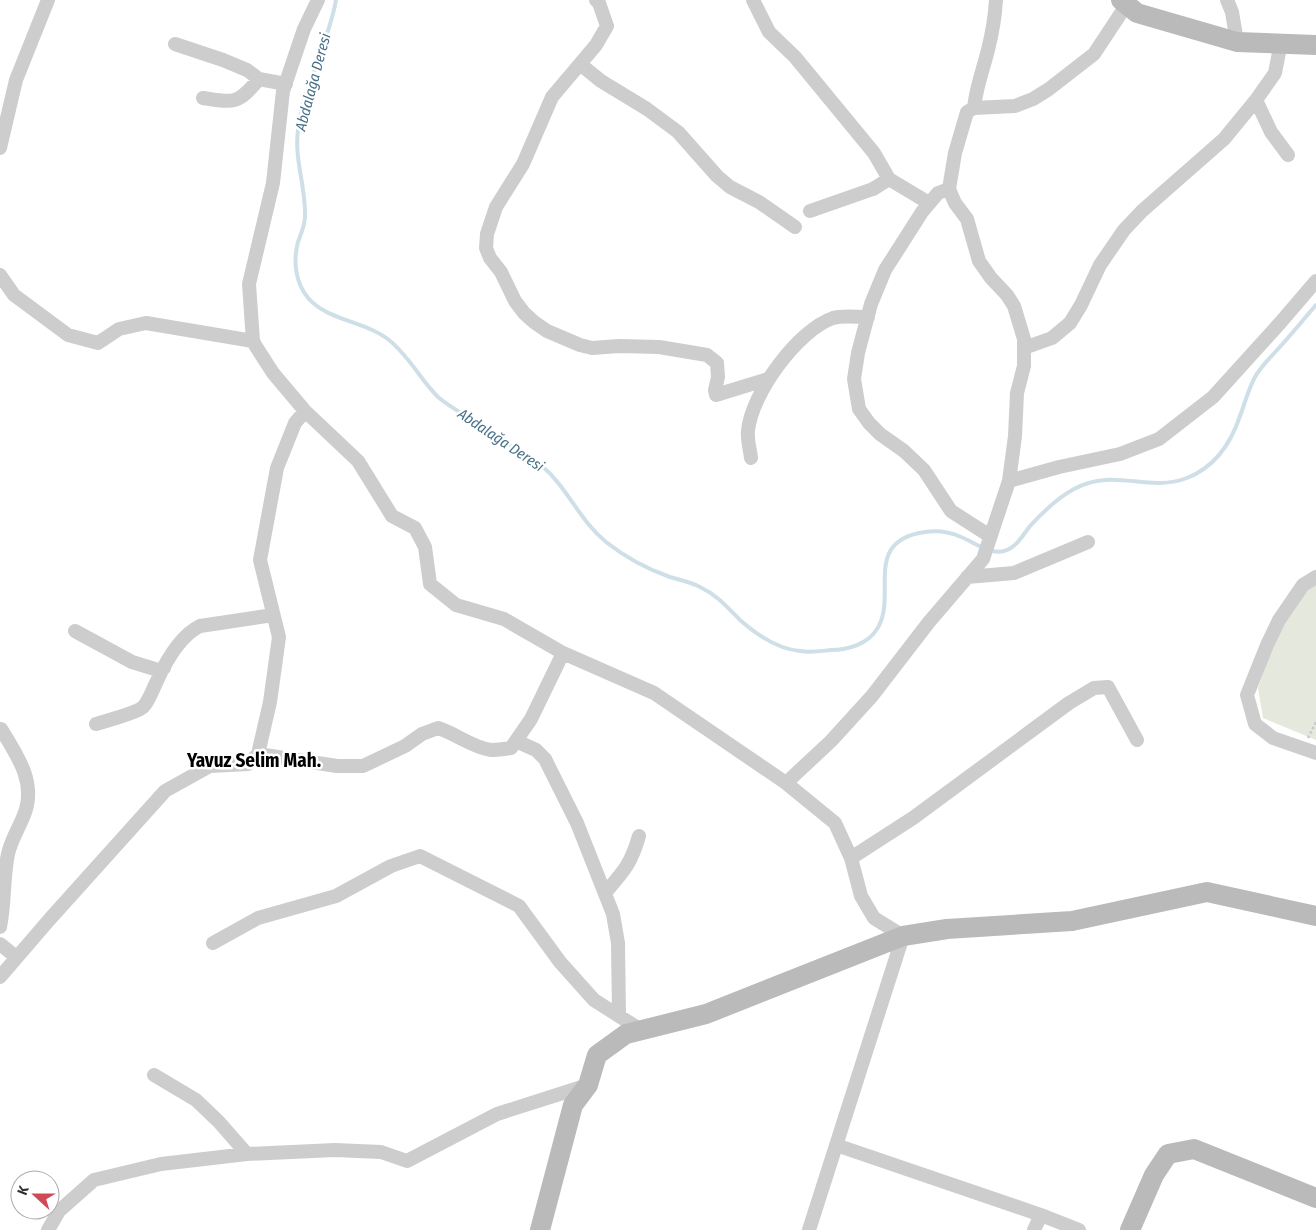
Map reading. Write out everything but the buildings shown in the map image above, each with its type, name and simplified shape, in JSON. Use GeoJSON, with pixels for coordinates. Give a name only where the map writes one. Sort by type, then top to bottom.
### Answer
{"type":"FeatureCollection","features":[{"type":"Feature","properties":{"kind":"street"},"geometry":{"type":"LineString","coordinates":[[0,148],[16,80],[48,0]]}},
{"type":"Feature","properties":{"kind":"street"},"geometry":{"type":"LineString","coordinates":[[318,0],[304,29],[283,91],[273,183],[249,284],[253,341],[272,373],[305,410],[358,460],[392,516],[415,528],[425,547],[430,584],[456,605],[504,619],[563,653],[654,693],[786,783],[835,823],[850,858],[861,896],[874,918],[903,936]]}},
{"type":"Feature","properties":{"kind":"street"},"geometry":{"type":"LineString","coordinates":[[596,0],[599,3],[607,26],[596,45],[552,97],[523,164],[496,207],[487,234],[486,248],[490,258],[508,283],[515,301],[524,313],[547,331],[592,348],[619,346],[659,347],[707,355],[717,363],[716,396],[768,379]]}},
{"type":"Feature","properties":{"kind":"street"},"geometry":{"type":"LineString","coordinates":[[752,0],[769,32],[795,57],[874,153],[889,179],[929,203]]}},
{"type":"Feature","properties":{"kind":"street"},"geometry":{"type":"LineString","coordinates":[[974,108],[976,90],[990,42],[996,0]]}},
{"type":"Feature","properties":{"kind":"street"},"geometry":{"type":"LineString","coordinates":[[1227,0],[1232,12],[1237,42]]}},
{"type":"Feature","properties":{"kind":"street"},"geometry":{"type":"LineString","coordinates":[[786,783],[832,741],[872,696],[929,622],[983,559],[1009,481],[1018,393],[1024,366],[1024,339],[1014,306],[1007,294],[991,278],[980,261],[966,219],[950,189],[955,153],[961,127],[967,112],[974,108],[1015,106],[1049,89],[1094,54],[1124,2],[1137,12],[1237,42],[1281,42],[1316,45]]}},
{"type":"Feature","properties":{"kind":"street"},"geometry":{"type":"LineString","coordinates":[[1024,348],[1052,338],[1070,323],[1081,306],[1100,265],[1124,230],[1142,211],[1218,144],[1256,100],[1275,73],[1281,42]]}},
{"type":"Feature","properties":{"kind":"street"},"geometry":{"type":"LineString","coordinates":[[175,44],[248,70],[260,79],[286,84]]}},
{"type":"Feature","properties":{"kind":"street"},"geometry":{"type":"LineString","coordinates":[[580,64],[600,81],[647,109],[678,132],[730,188],[760,202],[795,227]]}},
{"type":"Feature","properties":{"kind":"street"},"geometry":{"type":"LineString","coordinates":[[203,98],[224,101],[239,99],[260,79]]}},
{"type":"Feature","properties":{"kind":"street"},"geometry":{"type":"LineString","coordinates":[[1256,100],[1271,132],[1288,155]]}},
{"type":"Feature","properties":{"kind":"street"},"geometry":{"type":"LineString","coordinates":[[810,211],[873,189],[889,179]]}},
{"type":"Feature","properties":{"kind":"street"},"geometry":{"type":"LineString","coordinates":[[950,189],[938,193],[929,203],[884,270],[858,353],[854,379],[859,409],[869,424],[904,450],[924,470],[951,511],[989,540]]}},
{"type":"Feature","properties":{"kind":"street"},"geometry":{"type":"LineString","coordinates":[[0,275],[14,295],[68,335],[98,343],[119,329],[146,323],[253,341]]}},
{"type":"Feature","properties":{"kind":"street"},"geometry":{"type":"LineString","coordinates":[[1009,481],[1059,467],[1120,454],[1159,439],[1213,396],[1316,281]]}},
{"type":"Feature","properties":{"kind":"street"},"geometry":{"type":"LineString","coordinates":[[751,458],[748,431],[756,402],[768,379],[781,361],[819,326],[834,318],[868,317]]}},
{"type":"Feature","properties":{"kind":"street"},"geometry":{"type":"LineString","coordinates":[[0,977],[165,791],[210,766],[248,764],[258,754],[270,702],[279,638],[260,560],[277,468],[295,423],[305,410]]}},
{"type":"Feature","properties":{"kind":"street"},"geometry":{"type":"LineString","coordinates":[[967,577],[1014,572],[1088,542]]}},
{"type":"Feature","properties":{"kind":"street"},"geometry":{"type":"LineString","coordinates":[[1310,751],[1273,738],[1255,724],[1248,695],[1267,645],[1279,620],[1303,585],[1316,578]]}},
{"type":"Feature","properties":{"kind":"street"},"geometry":{"type":"LineString","coordinates":[[96,724],[142,708],[177,646],[190,631],[200,626],[273,614]]}},
{"type":"Feature","properties":{"kind":"street"},"geometry":{"type":"LineString","coordinates":[[75,631],[132,662],[158,670],[164,668]]}},
{"type":"Feature","properties":{"kind":"street"},"geometry":{"type":"LineString","coordinates":[[258,754],[337,766],[363,766],[405,746],[422,734],[438,728],[453,732],[464,741],[493,750],[511,748],[531,719],[563,653]]}},
{"type":"Feature","properties":{"kind":"street"},"geometry":{"type":"LineString","coordinates":[[850,858],[912,818],[1069,703],[1094,688],[1108,687],[1137,740]]}},
{"type":"Feature","properties":{"kind":"street"},"geometry":{"type":"LineString","coordinates":[[0,927],[8,854],[25,813],[29,790],[23,768],[1,729]]}},
{"type":"Feature","properties":{"kind":"street"},"geometry":{"type":"LineString","coordinates":[[516,741],[536,750],[545,760],[577,823],[613,914],[618,943],[619,1016]]}},
{"type":"Feature","properties":{"kind":"street"},"geometry":{"type":"LineString","coordinates":[[605,893],[626,869],[634,856],[639,836]]}},
{"type":"Feature","properties":{"kind":"street"},"geometry":{"type":"LineString","coordinates":[[213,943],[258,918],[336,896],[392,866],[420,856],[519,906],[560,962],[594,1000],[641,1030]]}},
{"type":"Feature","properties":{"kind":"street"},"geometry":{"type":"LineString","coordinates":[[540,1230],[573,1106],[588,1084],[597,1055],[626,1034],[706,1014],[903,936],[948,929],[1072,921],[1207,892],[1316,916]]}},
{"type":"Feature","properties":{"kind":"street"},"geometry":{"type":"LineString","coordinates":[[808,1230],[903,936]]}},
{"type":"Feature","properties":{"kind":"street"},"geometry":{"type":"LineString","coordinates":[[0,944],[16,957]]}},
{"type":"Feature","properties":{"kind":"street"},"geometry":{"type":"LineString","coordinates":[[154,1075],[196,1100],[219,1122],[247,1154]]}},
{"type":"Feature","properties":{"kind":"street"},"geometry":{"type":"LineString","coordinates":[[48,1230],[59,1211],[94,1180],[161,1164],[247,1154],[334,1150],[381,1152],[407,1161],[497,1114],[588,1084]]}},
{"type":"Feature","properties":{"kind":"street"},"geometry":{"type":"LineString","coordinates":[[836,1145],[1041,1215],[1079,1230]]}},
{"type":"Feature","properties":{"kind":"street"},"geometry":{"type":"LineString","coordinates":[[1130,1230],[1154,1175],[1168,1154],[1194,1149],[1316,1198]]}},
{"type":"Feature","properties":{"kind":"street"},"geometry":{"type":"LineString","coordinates":[[1034,1230],[1041,1215]]}},
{"type":"Feature","properties":{"kind":"path"},"geometry":{"type":"LineString","coordinates":[[1310,751],[1312,731],[1316,722]]}},
{"type":"Feature","properties":{"kind":"path"},"geometry":{"type":"LineString","coordinates":[[1312,731],[1316,732]]}},
{"type":"Feature","properties":{"kind":"shaded area"},"geometry":{"type":"Polygon","coordinates":[[[1316,575],[1316,740],[1263,718],[1258,688],[1280,625],[1316,575]]]}},
{"type":"Feature","properties":{"kind":"waterway","name":"Abdalağa Deresi"},"geometry":{"type":"LineString","coordinates":[[336,0],[328,33],[305,97],[298,130],[297,141],[305,216],[304,226],[296,249],[296,272],[304,293],[317,306],[327,312],[369,329],[389,340],[403,353],[438,397],[542,466],[559,484],[588,524],[606,542],[636,562],[706,590],[753,631],[775,644],[792,650],[808,652],[837,650],[857,645],[873,634],[883,616],[887,560],[892,549],[902,539],[919,533],[951,533],[988,550],[1004,551],[1016,544],[1030,526],[1056,501],[1074,489],[1103,480],[1172,482],[1197,473],[1214,461],[1227,445],[1248,392],[1260,369],[1316,305]]}},
{"type":"Feature","properties":{"kind":"district","name":"Yavuz Selim Mah."},"geometry":{"type":"Point","coordinates":[254,760]}}]}
